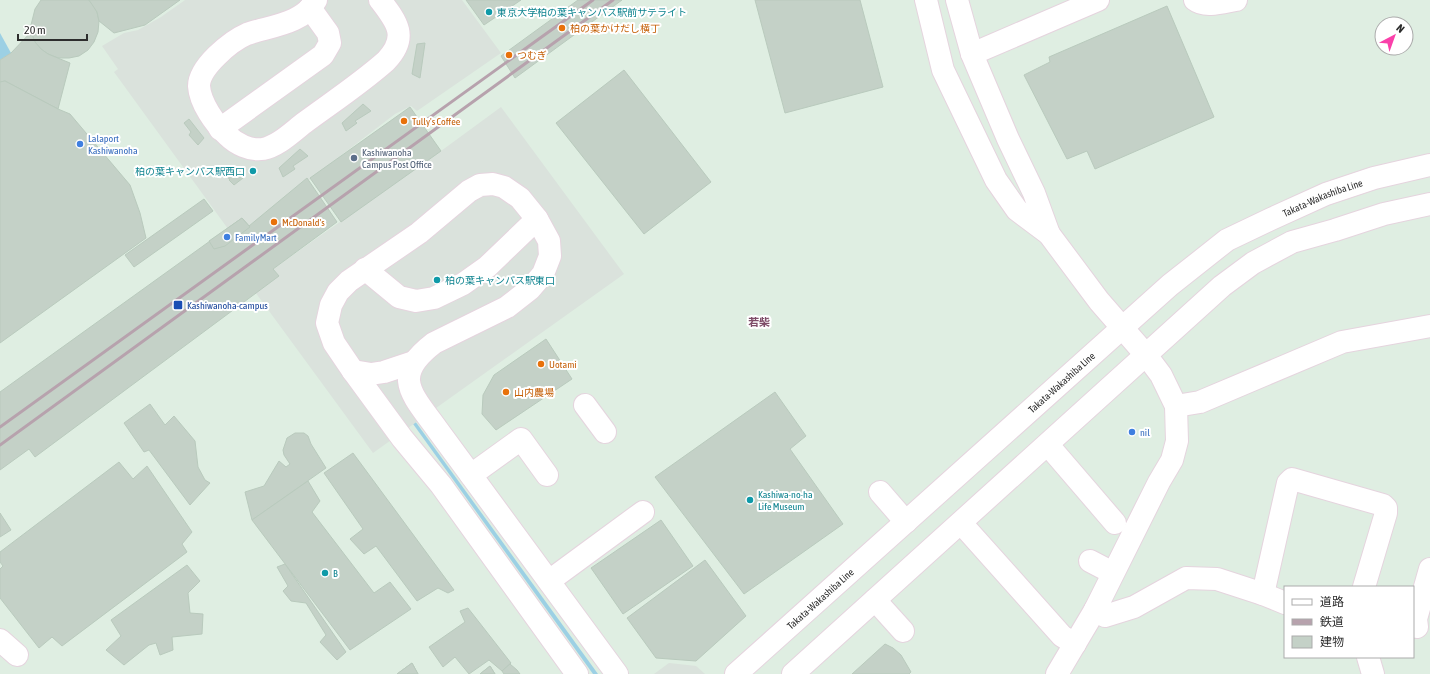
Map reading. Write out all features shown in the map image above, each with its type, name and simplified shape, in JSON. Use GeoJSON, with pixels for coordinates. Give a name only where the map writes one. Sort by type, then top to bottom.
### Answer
{"type":"FeatureCollection","features":[{"type":"Feature","properties":{"kind":"street"},"geometry":{"type":"LineString","coordinates":[[220,129],[323,55],[330,43],[328,33],[316,2],[301,15],[285,24],[246,35],[230,44],[214,57],[204,71],[199,85],[204,105],[220,129],[233,141],[246,147],[258,150],[271,147],[377,69],[393,53],[398,44],[399,30],[394,18],[380,0]]}},
{"type":"Feature","properties":{"kind":"street"},"geometry":{"type":"LineString","coordinates":[[926,0],[943,70],[996,180],[1017,210],[1049,234],[1099,301],[1146,355],[1161,375],[1176,406],[1176,441],[1172,460],[1159,482],[1094,610],[1057,674]]}},
{"type":"Feature","properties":{"kind":"street"},"geometry":{"type":"LineString","coordinates":[[957,0],[972,54],[1008,139],[1034,193],[1049,234]]}},
{"type":"Feature","properties":{"kind":"street"},"geometry":{"type":"LineString","coordinates":[[972,54],[1098,0]]}},
{"type":"Feature","properties":{"kind":"street"},"geometry":{"type":"LineString","coordinates":[[1195,0],[1199,3],[1216,4],[1236,0]]}},
{"type":"Feature","properties":{"kind":"street","name":"Takata-Wakashiba Line"},"geometry":{"type":"LineString","coordinates":[[736,674],[1122,327],[1170,285],[1228,240],[1326,194],[1374,178],[1430,165]]}},
{"type":"Feature","properties":{"kind":"street"},"geometry":{"type":"LineString","coordinates":[[577,674],[441,485],[402,438],[353,371],[334,343],[327,322],[331,305],[338,292],[349,281],[420,233],[469,191],[480,185],[492,184],[504,187],[513,191],[520,198],[538,219],[549,241],[550,256],[543,274],[530,289],[507,307],[434,343],[424,350],[414,362],[410,370],[410,389],[414,397],[617,674]]}},
{"type":"Feature","properties":{"kind":"street"},"geometry":{"type":"LineString","coordinates":[[793,674],[1048,445],[1222,286],[1253,263],[1292,242],[1384,214],[1430,204]]}},
{"type":"Feature","properties":{"kind":"street"},"geometry":{"type":"LineString","coordinates":[[366,269],[399,297],[416,301],[434,298],[463,284],[487,267],[538,219]]}},
{"type":"Feature","properties":{"kind":"street"},"geometry":{"type":"LineString","coordinates":[[1176,406],[1200,402],[1342,342],[1430,326]]}},
{"type":"Feature","properties":{"kind":"street"},"geometry":{"type":"LineString","coordinates":[[353,371],[371,374],[384,372],[414,362]]}},
{"type":"Feature","properties":{"kind":"street"},"geometry":{"type":"LineString","coordinates":[[586,405],[605,432]]}},
{"type":"Feature","properties":{"kind":"street"},"geometry":{"type":"LineString","coordinates":[[471,475],[521,439],[531,445],[546,475]]}},
{"type":"Feature","properties":{"kind":"street"},"geometry":{"type":"LineString","coordinates":[[1048,445],[1115,523]]}},
{"type":"Feature","properties":{"kind":"street"},"geometry":{"type":"LineString","coordinates":[[1263,594],[1288,483],[1292,479],[1383,505],[1386,508],[1386,513],[1364,586]]}},
{"type":"Feature","properties":{"kind":"street"},"geometry":{"type":"LineString","coordinates":[[880,492],[906,522]]}},
{"type":"Feature","properties":{"kind":"street"},"geometry":{"type":"LineString","coordinates":[[549,581],[643,512]]}},
{"type":"Feature","properties":{"kind":"street"},"geometry":{"type":"LineString","coordinates":[[961,523],[1062,636],[1075,644]]}},
{"type":"Feature","properties":{"kind":"street"},"geometry":{"type":"LineString","coordinates":[[1090,561],[1113,573]]}},
{"type":"Feature","properties":{"kind":"street"},"geometry":{"type":"LineString","coordinates":[[1420,627],[1416,619],[1430,569]]}},
{"type":"Feature","properties":{"kind":"street"},"geometry":{"type":"LineString","coordinates":[[1094,610],[1105,616],[1134,607],[1186,578],[1217,579],[1284,603]]}},
{"type":"Feature","properties":{"kind":"street"},"geometry":{"type":"LineString","coordinates":[[875,600],[903,631]]}},
{"type":"Feature","properties":{"kind":"street"},"geometry":{"type":"LineString","coordinates":[[0,640],[17,655]]}},
{"type":"Feature","properties":{"kind":"street"},"geometry":{"type":"LineString","coordinates":[[1368,658],[1373,674]]}},
{"type":"Feature","properties":{"kind":"shaded area","name":"柏の葉キャンパス駅西口"},"geometry":{"type":"Polygon","coordinates":[[[185,0],[462,0],[501,53],[417,111],[411,106],[395,114],[249,226],[231,233],[114,72],[118,69],[102,46],[124,33],[138,30],[161,17],[185,0]]]}},
{"type":"Feature","properties":{"kind":"shaded area"},"geometry":{"type":"Polygon","coordinates":[[[0,33],[11,53],[0,60],[0,33]]]}},
{"type":"Feature","properties":{"kind":"shaded area","name":"柏の葉キャンパス駅東口"},"geometry":{"type":"Polygon","coordinates":[[[501,107],[624,274],[373,453],[250,285],[501,107]]]}},
{"type":"Feature","properties":{"kind":"shaded area"},"geometry":{"type":"Polygon","coordinates":[[[385,385],[402,403],[598,674],[593,674],[385,385]]]}},
{"type":"Feature","properties":{"kind":"shaded area"},"geometry":{"type":"Polygon","coordinates":[[[669,663],[696,666],[705,674],[654,674],[669,663]]]}},
{"type":"Feature","properties":{"kind":"building"},"geometry":{"type":"Polygon","coordinates":[[[41,0],[88,0],[92,3],[97,12],[99,21],[98,32],[94,42],[88,50],[79,56],[58,58],[41,49],[35,42],[31,32],[31,25],[35,9],[41,0]]]}},
{"type":"Feature","properties":{"kind":"building"},"geometry":{"type":"Polygon","coordinates":[[[89,0],[180,0],[145,25],[114,33],[99,21],[97,12],[89,0]]]}},
{"type":"Feature","properties":{"kind":"building","name":"東京大学柏の葉キャンパス駅前サテライト"},"geometry":{"type":"Polygon","coordinates":[[[466,0],[521,0],[484,25],[466,0]]]}},
{"type":"Feature","properties":{"kind":"building","name":"柏の葉かけだし横丁"},"geometry":{"type":"Polygon","coordinates":[[[578,0],[622,0],[515,78],[501,56],[578,0]]]}},
{"type":"Feature","properties":{"kind":"building"},"geometry":{"type":"Polygon","coordinates":[[[755,0],[860,0],[883,87],[785,113],[755,0]]]}},
{"type":"Feature","properties":{"kind":"building"},"geometry":{"type":"Polygon","coordinates":[[[1167,6],[1214,117],[1095,169],[1087,151],[1067,159],[1024,75],[1050,62],[1049,57],[1167,6]]]}},
{"type":"Feature","properties":{"kind":"building"},"geometry":{"type":"Polygon","coordinates":[[[31,32],[35,42],[41,49],[48,54],[70,63],[58,109],[5,81],[0,82],[0,60],[11,53],[31,32]]]}},
{"type":"Feature","properties":{"kind":"building"},"geometry":{"type":"Polygon","coordinates":[[[425,43],[420,78],[412,74],[417,44],[425,43]]]}},
{"type":"Feature","properties":{"kind":"building"},"geometry":{"type":"Polygon","coordinates":[[[624,70],[711,182],[644,234],[556,123],[624,70]]]}},
{"type":"Feature","properties":{"kind":"building"},"geometry":{"type":"Polygon","coordinates":[[[5,81],[70,114],[130,185],[140,213],[146,238],[0,343],[0,82],[5,81]]]}},
{"type":"Feature","properties":{"kind":"building"},"geometry":{"type":"Polygon","coordinates":[[[363,104],[371,111],[355,121],[357,123],[346,131],[342,123],[363,104]]]}},
{"type":"Feature","properties":{"kind":"building"},"geometry":{"type":"Polygon","coordinates":[[[410,107],[441,151],[341,222],[310,178],[410,107]]]}},
{"type":"Feature","properties":{"kind":"building"},"geometry":{"type":"Polygon","coordinates":[[[189,119],[204,138],[198,145],[189,135],[191,132],[184,123],[189,119]]]}},
{"type":"Feature","properties":{"kind":"building"},"geometry":{"type":"Polygon","coordinates":[[[300,149],[308,156],[293,166],[295,169],[283,177],[279,168],[300,149]]]}},
{"type":"Feature","properties":{"kind":"building"},"geometry":{"type":"Polygon","coordinates":[[[229,168],[243,178],[234,185],[229,180],[230,179],[221,174],[229,168]]]}},
{"type":"Feature","properties":{"kind":"building"},"geometry":{"type":"Polygon","coordinates":[[[307,178],[337,222],[273,269],[279,276],[35,457],[29,449],[0,470],[0,392],[242,218],[249,226],[307,178]]]}},
{"type":"Feature","properties":{"kind":"building"},"geometry":{"type":"Polygon","coordinates":[[[204,199],[213,211],[134,267],[125,255],[204,199]]]}},
{"type":"Feature","properties":{"kind":"building"},"geometry":{"type":"Polygon","coordinates":[[[242,218],[250,227],[225,246],[214,249],[209,241],[242,218]]]}},
{"type":"Feature","properties":{"kind":"building"},"geometry":{"type":"Polygon","coordinates":[[[546,339],[572,379],[496,430],[482,414],[483,395],[494,375],[546,339]]]}},
{"type":"Feature","properties":{"kind":"building","name":"Kashiwa-no-ha Life Museum"},"geometry":{"type":"Polygon","coordinates":[[[775,392],[806,436],[790,449],[843,524],[744,594],[655,477],[775,392]]]}},
{"type":"Feature","properties":{"kind":"building"},"geometry":{"type":"Polygon","coordinates":[[[150,404],[165,425],[174,416],[195,441],[198,467],[205,480],[210,483],[190,505],[149,450],[144,452],[124,423],[150,404]]]}},
{"type":"Feature","properties":{"kind":"building"},"geometry":{"type":"Polygon","coordinates":[[[295,433],[304,433],[308,436],[311,444],[326,468],[252,520],[245,492],[264,486],[279,461],[286,467],[290,464],[284,455],[283,450],[287,438],[295,433]]]}},
{"type":"Feature","properties":{"kind":"building"},"geometry":{"type":"Polygon","coordinates":[[[353,453],[454,590],[448,593],[438,588],[417,601],[376,546],[364,554],[350,539],[363,529],[324,473],[353,453]]]}},
{"type":"Feature","properties":{"kind":"building"},"geometry":{"type":"Polygon","coordinates":[[[119,462],[133,479],[147,466],[192,532],[182,544],[187,552],[62,646],[52,637],[39,648],[0,598],[0,569],[3,566],[0,562],[0,552],[119,462]]]}},
{"type":"Feature","properties":{"kind":"building","name":"B"},"geometry":{"type":"Polygon","coordinates":[[[308,481],[320,501],[312,512],[374,593],[390,582],[411,609],[350,650],[252,520],[308,481]]]}},
{"type":"Feature","properties":{"kind":"building"},"geometry":{"type":"Polygon","coordinates":[[[0,513],[11,530],[0,537],[0,513]]]}},
{"type":"Feature","properties":{"kind":"building"},"geometry":{"type":"Polygon","coordinates":[[[661,520],[693,566],[623,614],[591,568],[661,520]]]}},
{"type":"Feature","properties":{"kind":"building"},"geometry":{"type":"Polygon","coordinates":[[[705,560],[746,616],[696,661],[656,658],[627,618],[705,560]]]}},
{"type":"Feature","properties":{"kind":"building"},"geometry":{"type":"Polygon","coordinates":[[[285,564],[346,652],[337,660],[320,642],[326,635],[306,603],[291,601],[283,591],[288,586],[277,567],[285,564]]]}},
{"type":"Feature","properties":{"kind":"building"},"geometry":{"type":"Polygon","coordinates":[[[187,565],[200,581],[188,593],[190,613],[203,614],[202,634],[172,637],[173,650],[160,655],[156,643],[149,645],[124,665],[106,650],[121,636],[111,620],[187,565]]]}},
{"type":"Feature","properties":{"kind":"building"},"geometry":{"type":"Polygon","coordinates":[[[468,608],[511,663],[502,671],[489,660],[469,674],[455,657],[443,667],[429,647],[465,622],[460,611],[468,608]]]}},
{"type":"Feature","properties":{"kind":"building"},"geometry":{"type":"Polygon","coordinates":[[[885,644],[893,648],[901,655],[911,672],[909,674],[852,674],[885,644]]]}},
{"type":"Feature","properties":{"kind":"building"},"geometry":{"type":"Polygon","coordinates":[[[412,663],[418,674],[397,674],[412,663]]]}},
{"type":"Feature","properties":{"kind":"building"},"geometry":{"type":"Polygon","coordinates":[[[412,663],[418,674],[397,674],[412,663]]]}},
{"type":"Feature","properties":{"kind":"building"},"geometry":{"type":"Polygon","coordinates":[[[510,664],[520,674],[504,674],[502,671],[510,664]]]}},
{"type":"Feature","properties":{"kind":"building"},"geometry":{"type":"Polygon","coordinates":[[[490,666],[495,674],[480,674],[490,666]]]}},
{"type":"Feature","properties":{"kind":"building"},"geometry":{"type":"Polygon","coordinates":[[[490,666],[495,674],[480,674],[490,666]]]}},
{"type":"Feature","properties":{"kind":"railway"},"geometry":{"type":"LineString","coordinates":[[0,427],[593,0]]}},
{"type":"Feature","properties":{"kind":"railway"},"geometry":{"type":"LineString","coordinates":[[0,445],[613,0]]}},
{"type":"Feature","properties":{"kind":"place","name":"東京大学柏の葉キャンパス駅前サテライト"},"geometry":{"type":"Point","coordinates":[489,12]}},
{"type":"Feature","properties":{"kind":"place","name":"柏の葉かけだし横丁"},"geometry":{"type":"Point","coordinates":[562,28]}},
{"type":"Feature","properties":{"kind":"place","name":"つむぎ"},"geometry":{"type":"Point","coordinates":[509,55]}},
{"type":"Feature","properties":{"kind":"place","name":"Tully's Coffee"},"geometry":{"type":"Point","coordinates":[404,121]}},
{"type":"Feature","properties":{"kind":"place","name":"Lalaport Kashiwanoha"},"geometry":{"type":"Point","coordinates":[80,144]}},
{"type":"Feature","properties":{"kind":"place","name":"Kashiwanoha Campus Post Office"},"geometry":{"type":"Point","coordinates":[354,158]}},
{"type":"Feature","properties":{"kind":"place","name":"柏の葉キャンパス駅西口"},"geometry":{"type":"Point","coordinates":[253,171]}},
{"type":"Feature","properties":{"kind":"place","name":"McDonald's"},"geometry":{"type":"Point","coordinates":[274,222]}},
{"type":"Feature","properties":{"kind":"place","name":"FamilyMart"},"geometry":{"type":"Point","coordinates":[227,237]}},
{"type":"Feature","properties":{"kind":"place","name":"柏の葉キャンパス駅東口"},"geometry":{"type":"Point","coordinates":[437,280]}},
{"type":"Feature","properties":{"kind":"place","name":"Kashiwanoha-campus"},"geometry":{"type":"Point","coordinates":[178,305]}},
{"type":"Feature","properties":{"kind":"place","name":"Uotami"},"geometry":{"type":"Point","coordinates":[541,364]}},
{"type":"Feature","properties":{"kind":"place","name":"山内農場"},"geometry":{"type":"Point","coordinates":[506,392]}},
{"type":"Feature","properties":{"kind":"place","name":"nil"},"geometry":{"type":"Point","coordinates":[1132,432]}},
{"type":"Feature","properties":{"kind":"place","name":"Kashiwa-no-ha Life Museum"},"geometry":{"type":"Point","coordinates":[750,500]}},
{"type":"Feature","properties":{"kind":"place","name":"B"},"geometry":{"type":"Point","coordinates":[325,573]}},
{"type":"Feature","properties":{"kind":"district","name":"若柴"},"geometry":{"type":"Point","coordinates":[759,322]}}]}
